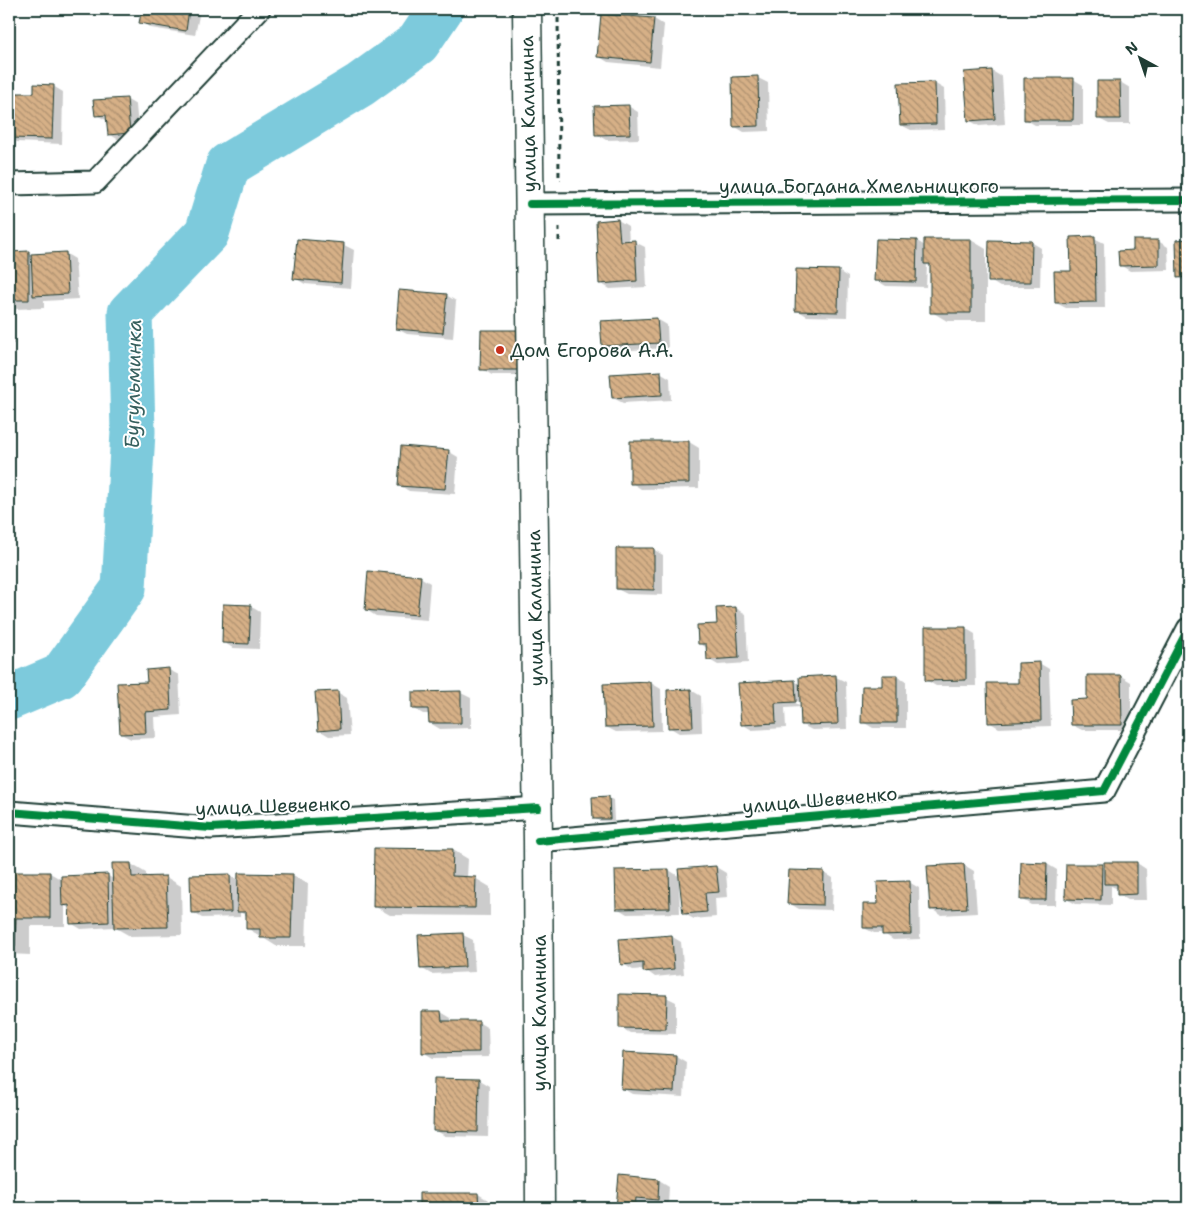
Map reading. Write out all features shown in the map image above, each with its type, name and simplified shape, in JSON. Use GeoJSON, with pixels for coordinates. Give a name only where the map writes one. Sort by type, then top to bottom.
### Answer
{"type":"FeatureCollection","features":[{"type":"Feature","properties":{"kind":"main road","name":"улица Калинина"},"geometry":{"type":"LineString","coordinates":[[527,9],[538,808],[540,1208]]}},
{"type":"Feature","properties":{"kind":"street"},"geometry":{"type":"LineString","coordinates":[[9,184],[95,182],[259,9]]}},
{"type":"Feature","properties":{"kind":"street","name":"улица Богдана Хмельницкого"},"geometry":{"type":"LineString","coordinates":[[530,204],[1188,200]]}},
{"type":"Feature","properties":{"kind":"street","name":"улица Шевченко"},"geometry":{"type":"LineString","coordinates":[[538,841],[1104,791],[1188,629]]}},
{"type":"Feature","properties":{"kind":"street","name":"улица Шевченко"},"geometry":{"type":"LineString","coordinates":[[9,812],[211,828],[538,808]]}},
{"type":"Feature","properties":{"kind":"building"},"geometry":{"type":"Polygon","coordinates":[[[142,9],[189,9],[186,31],[139,23],[142,9]]]}},
{"type":"Feature","properties":{"kind":"building"},"geometry":{"type":"Polygon","coordinates":[[[601,14],[654,18],[650,62],[597,57],[601,14]]]}},
{"type":"Feature","properties":{"kind":"building"},"geometry":{"type":"Polygon","coordinates":[[[992,70],[995,119],[968,121],[964,72],[992,70]]]}},
{"type":"Feature","properties":{"kind":"building"},"geometry":{"type":"Polygon","coordinates":[[[758,76],[759,126],[733,127],[732,77],[758,76]]]}},
{"type":"Feature","properties":{"kind":"building"},"geometry":{"type":"Polygon","coordinates":[[[1024,78],[1074,78],[1073,120],[1024,120],[1024,78]]]}},
{"type":"Feature","properties":{"kind":"building"},"geometry":{"type":"Polygon","coordinates":[[[1097,81],[1120,81],[1121,119],[1097,119],[1097,81]]]}},
{"type":"Feature","properties":{"kind":"building"},"geometry":{"type":"Polygon","coordinates":[[[935,82],[936,124],[900,125],[898,83],[935,82]]]}},
{"type":"Feature","properties":{"kind":"building"},"geometry":{"type":"Polygon","coordinates":[[[34,84],[54,85],[52,139],[9,138],[9,93],[34,93],[34,84]]]}},
{"type":"Feature","properties":{"kind":"building"},"geometry":{"type":"Polygon","coordinates":[[[127,98],[130,133],[108,135],[106,115],[95,116],[93,100],[127,98]]]}},
{"type":"Feature","properties":{"kind":"building"},"geometry":{"type":"Polygon","coordinates":[[[629,105],[630,134],[595,135],[594,106],[629,105]]]}},
{"type":"Feature","properties":{"kind":"building"},"geometry":{"type":"Polygon","coordinates":[[[618,219],[620,241],[635,240],[637,281],[599,284],[596,221],[618,219]]]}},
{"type":"Feature","properties":{"kind":"building"},"geometry":{"type":"Polygon","coordinates":[[[1095,236],[1096,302],[1055,303],[1054,271],[1071,271],[1070,237],[1095,236]]]}},
{"type":"Feature","properties":{"kind":"building"},"geometry":{"type":"Polygon","coordinates":[[[297,239],[344,243],[341,283],[293,279],[297,239]]]}},
{"type":"Feature","properties":{"kind":"building"},"geometry":{"type":"Polygon","coordinates":[[[876,239],[917,240],[916,282],[874,281],[876,239]]]}},
{"type":"Feature","properties":{"kind":"building"},"geometry":{"type":"Polygon","coordinates":[[[924,239],[971,239],[971,313],[930,313],[930,264],[924,264],[924,239]]]}},
{"type":"Feature","properties":{"kind":"building"},"geometry":{"type":"Polygon","coordinates":[[[1188,239],[1188,277],[1177,278],[1176,240],[1188,239]]]}},
{"type":"Feature","properties":{"kind":"building"},"geometry":{"type":"Polygon","coordinates":[[[989,240],[1032,241],[1031,282],[988,282],[989,240]]]}},
{"type":"Feature","properties":{"kind":"building"},"geometry":{"type":"Polygon","coordinates":[[[1133,240],[1159,240],[1159,265],[1119,266],[1118,251],[1133,250],[1133,240]]]}},
{"type":"Feature","properties":{"kind":"building"},"geometry":{"type":"Polygon","coordinates":[[[29,251],[29,300],[9,300],[9,252],[29,251]]]}},
{"type":"Feature","properties":{"kind":"building"},"geometry":{"type":"Polygon","coordinates":[[[66,252],[68,294],[33,296],[31,254],[66,252]]]}},
{"type":"Feature","properties":{"kind":"building"},"geometry":{"type":"Polygon","coordinates":[[[796,269],[839,270],[838,312],[795,311],[796,269]]]}},
{"type":"Feature","properties":{"kind":"building"},"geometry":{"type":"Polygon","coordinates":[[[399,290],[447,294],[443,333],[396,329],[399,290]]]}},
{"type":"Feature","properties":{"kind":"building"},"geometry":{"type":"Polygon","coordinates":[[[657,318],[659,343],[602,346],[600,321],[657,318]]]}},
{"type":"Feature","properties":{"kind":"building","name":"Дом Егорова А.А."},"geometry":{"type":"Polygon","coordinates":[[[481,330],[519,330],[519,370],[480,370],[481,330]]]}},
{"type":"Feature","properties":{"kind":"building"},"geometry":{"type":"Polygon","coordinates":[[[661,371],[662,395],[612,398],[610,374],[661,371]]]}},
{"type":"Feature","properties":{"kind":"building"},"geometry":{"type":"Polygon","coordinates":[[[630,441],[689,441],[689,483],[630,484],[630,441]]]}},
{"type":"Feature","properties":{"kind":"building"},"geometry":{"type":"Polygon","coordinates":[[[401,446],[449,450],[445,489],[398,486],[401,446]]]}},
{"type":"Feature","properties":{"kind":"building"},"geometry":{"type":"Polygon","coordinates":[[[616,548],[654,548],[654,590],[616,589],[616,548]]]}},
{"type":"Feature","properties":{"kind":"building"},"geometry":{"type":"Polygon","coordinates":[[[368,571],[421,576],[417,615],[365,610],[368,571]]]}},
{"type":"Feature","properties":{"kind":"building"},"geometry":{"type":"Polygon","coordinates":[[[223,604],[251,605],[249,644],[222,643],[223,604]]]}},
{"type":"Feature","properties":{"kind":"building"},"geometry":{"type":"Polygon","coordinates":[[[736,607],[739,658],[707,660],[706,644],[698,644],[697,625],[717,624],[716,608],[736,607]]]}},
{"type":"Feature","properties":{"kind":"building"},"geometry":{"type":"Polygon","coordinates":[[[925,627],[966,627],[966,680],[925,681],[925,627]]]}},
{"type":"Feature","properties":{"kind":"building"},"geometry":{"type":"Polygon","coordinates":[[[1040,662],[1041,721],[988,723],[987,683],[1018,683],[1018,663],[1040,662]]]}},
{"type":"Feature","properties":{"kind":"building"},"geometry":{"type":"Polygon","coordinates":[[[169,668],[171,710],[145,712],[146,733],[120,734],[117,683],[147,682],[146,670],[169,668]]]}},
{"type":"Feature","properties":{"kind":"building"},"geometry":{"type":"Polygon","coordinates":[[[836,675],[838,724],[801,725],[799,677],[836,675]]]}},
{"type":"Feature","properties":{"kind":"building"},"geometry":{"type":"Polygon","coordinates":[[[882,675],[897,675],[897,723],[861,723],[862,686],[882,686],[882,675]]]}},
{"type":"Feature","properties":{"kind":"building"},"geometry":{"type":"Polygon","coordinates":[[[1087,675],[1121,675],[1122,725],[1071,725],[1070,700],[1087,699],[1087,675]]]}},
{"type":"Feature","properties":{"kind":"building"},"geometry":{"type":"Polygon","coordinates":[[[795,680],[796,702],[775,703],[776,723],[741,725],[738,683],[795,680]]]}},
{"type":"Feature","properties":{"kind":"building"},"geometry":{"type":"Polygon","coordinates":[[[651,682],[653,726],[605,727],[603,684],[651,682]]]}},
{"type":"Feature","properties":{"kind":"building"},"geometry":{"type":"Polygon","coordinates":[[[691,689],[693,727],[668,728],[667,690],[691,689]]]}},
{"type":"Feature","properties":{"kind":"building"},"geometry":{"type":"Polygon","coordinates":[[[338,691],[340,729],[318,731],[315,692],[338,691]]]}},
{"type":"Feature","properties":{"kind":"building"},"geometry":{"type":"Polygon","coordinates":[[[461,691],[461,723],[429,723],[428,709],[412,709],[412,692],[461,691]]]}},
{"type":"Feature","properties":{"kind":"building"},"geometry":{"type":"Polygon","coordinates":[[[609,796],[610,819],[593,819],[592,797],[609,796]]]}},
{"type":"Feature","properties":{"kind":"building"},"geometry":{"type":"Polygon","coordinates":[[[374,848],[453,849],[452,876],[476,877],[475,908],[373,907],[374,848]]]}},
{"type":"Feature","properties":{"kind":"building"},"geometry":{"type":"Polygon","coordinates":[[[1021,862],[1047,863],[1046,900],[1020,900],[1021,862]]]}},
{"type":"Feature","properties":{"kind":"building"},"geometry":{"type":"Polygon","coordinates":[[[1104,862],[1137,862],[1137,894],[1117,895],[1117,884],[1104,884],[1104,862]]]}},
{"type":"Feature","properties":{"kind":"building"},"geometry":{"type":"Polygon","coordinates":[[[112,863],[131,863],[132,877],[166,876],[168,927],[114,928],[112,863]]]}},
{"type":"Feature","properties":{"kind":"building"},"geometry":{"type":"Polygon","coordinates":[[[964,864],[967,908],[930,910],[927,866],[964,864]]]}},
{"type":"Feature","properties":{"kind":"building"},"geometry":{"type":"Polygon","coordinates":[[[1066,864],[1102,864],[1101,900],[1065,899],[1066,864]]]}},
{"type":"Feature","properties":{"kind":"building"},"geometry":{"type":"Polygon","coordinates":[[[716,866],[719,892],[705,893],[707,912],[683,914],[678,869],[716,866]]]}},
{"type":"Feature","properties":{"kind":"building"},"geometry":{"type":"Polygon","coordinates":[[[669,869],[670,908],[616,909],[615,870],[669,869]]]}},
{"type":"Feature","properties":{"kind":"building"},"geometry":{"type":"Polygon","coordinates":[[[789,870],[824,871],[823,905],[787,904],[789,870]]]}},
{"type":"Feature","properties":{"kind":"building"},"geometry":{"type":"Polygon","coordinates":[[[9,872],[50,872],[50,918],[16,918],[15,947],[9,947],[9,872]]]}},
{"type":"Feature","properties":{"kind":"building"},"geometry":{"type":"Polygon","coordinates":[[[238,873],[293,874],[291,938],[260,938],[260,929],[246,929],[246,912],[237,912],[238,873]]]}},
{"type":"Feature","properties":{"kind":"building"},"geometry":{"type":"Polygon","coordinates":[[[108,874],[109,922],[70,924],[69,905],[62,906],[61,876],[108,874]]]}},
{"type":"Feature","properties":{"kind":"building"},"geometry":{"type":"Polygon","coordinates":[[[230,874],[231,912],[191,913],[190,875],[230,874]]]}},
{"type":"Feature","properties":{"kind":"building"},"geometry":{"type":"Polygon","coordinates":[[[910,881],[911,934],[882,935],[882,928],[863,928],[863,904],[878,904],[877,882],[910,881]]]}},
{"type":"Feature","properties":{"kind":"building"},"geometry":{"type":"Polygon","coordinates":[[[463,933],[465,967],[420,969],[418,935],[463,933]]]}},
{"type":"Feature","properties":{"kind":"building"},"geometry":{"type":"Polygon","coordinates":[[[672,935],[674,969],[643,972],[643,963],[621,965],[619,939],[672,935]]]}},
{"type":"Feature","properties":{"kind":"building"},"geometry":{"type":"Polygon","coordinates":[[[619,994],[667,995],[666,1029],[619,1028],[619,994]]]}},
{"type":"Feature","properties":{"kind":"building"},"geometry":{"type":"Polygon","coordinates":[[[422,1011],[441,1011],[442,1021],[479,1021],[479,1052],[422,1053],[422,1011]]]}},
{"type":"Feature","properties":{"kind":"building"},"geometry":{"type":"Polygon","coordinates":[[[623,1052],[676,1055],[674,1092],[621,1089],[623,1052]]]}},
{"type":"Feature","properties":{"kind":"building"},"geometry":{"type":"Polygon","coordinates":[[[434,1078],[479,1079],[478,1132],[433,1131],[434,1078]]]}},
{"type":"Feature","properties":{"kind":"building"},"geometry":{"type":"Polygon","coordinates":[[[619,1175],[659,1179],[658,1200],[636,1198],[635,1208],[616,1208],[619,1175]]]}},
{"type":"Feature","properties":{"kind":"building"},"geometry":{"type":"Polygon","coordinates":[[[419,1193],[478,1193],[479,1208],[419,1208],[419,1193]]]}},
{"type":"Feature","properties":{"kind":"waterway","name":"Бугульминка"},"geometry":{"type":"LineString","coordinates":[[9,698],[61,676],[124,588],[133,432],[130,313],[207,233],[228,165],[360,85],[418,43],[441,9]]}},
{"type":"Feature","properties":{"kind":"cycle path"},"geometry":{"type":"LineString","coordinates":[[530,204],[1188,200]]}},
{"type":"Feature","properties":{"kind":"cycle path"},"geometry":{"type":"LineString","coordinates":[[538,841],[1104,791],[1188,629]]}},
{"type":"Feature","properties":{"kind":"cycle path"},"geometry":{"type":"LineString","coordinates":[[9,812],[211,828],[538,808]]}},
{"type":"Feature","properties":{"kind":"place","name":"Дом Егорова А.А."},"geometry":{"type":"Point","coordinates":[500,350]}}]}
